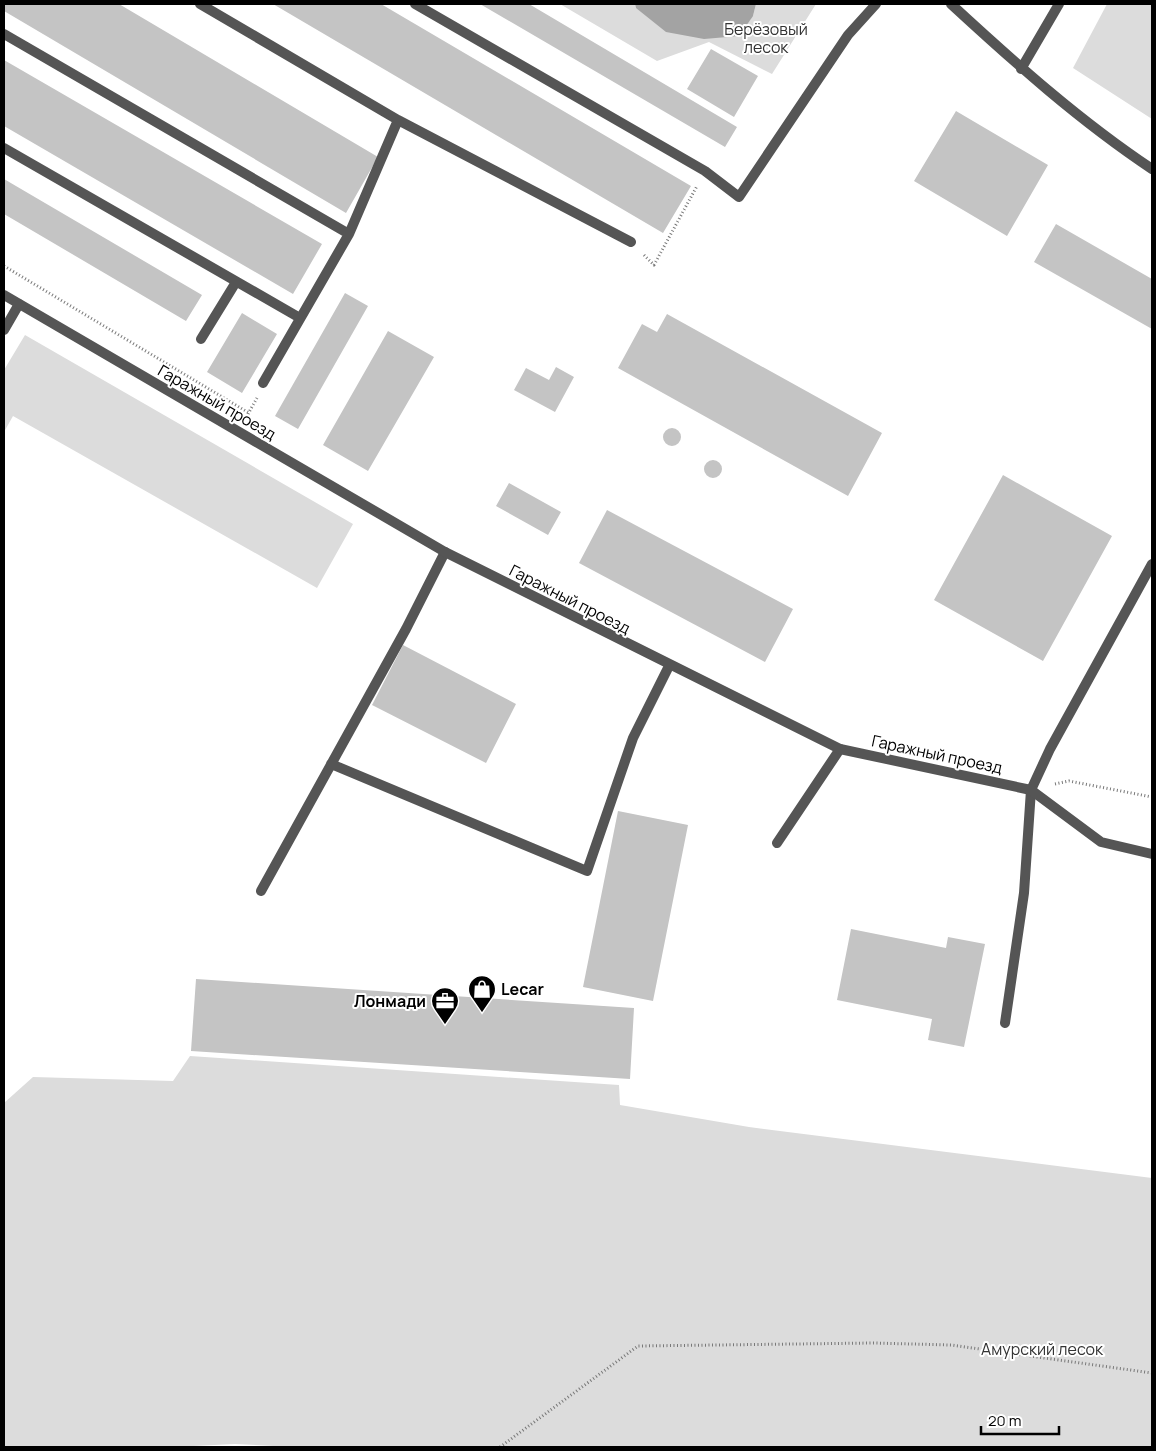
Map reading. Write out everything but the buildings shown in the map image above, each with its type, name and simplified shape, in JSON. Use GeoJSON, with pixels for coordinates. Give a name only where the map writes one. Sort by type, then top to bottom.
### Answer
{"type":"FeatureCollection","features":[{"type":"Feature","properties":{"kind":"street"},"geometry":{"type":"LineString","coordinates":[[200,4],[398,120],[631,242]]}},
{"type":"Feature","properties":{"kind":"street"},"geometry":{"type":"LineString","coordinates":[[415,4],[705,172],[739,196],[848,35],[876,4]]}},
{"type":"Feature","properties":{"kind":"street"},"geometry":{"type":"LineString","coordinates":[[951,4],[1021,69],[1121,148],[1152,169]]}},
{"type":"Feature","properties":{"kind":"street"},"geometry":{"type":"LineString","coordinates":[[1021,69],[1059,4]]}},
{"type":"Feature","properties":{"kind":"street"},"geometry":{"type":"LineString","coordinates":[[4,34],[349,234]]}},
{"type":"Feature","properties":{"kind":"street"},"geometry":{"type":"LineString","coordinates":[[264,383],[349,234],[398,120]]}},
{"type":"Feature","properties":{"kind":"street"},"geometry":{"type":"LineString","coordinates":[[4,148],[300,318]]}},
{"type":"Feature","properties":{"kind":"street"},"geometry":{"type":"LineString","coordinates":[[201,339],[236,282]]}},
{"type":"Feature","properties":{"kind":"street","name":"Гаражный проезд"},"geometry":{"type":"LineString","coordinates":[[4,295],[445,552],[669,666],[840,749],[1031,790],[1101,842],[1152,854]]}},
{"type":"Feature","properties":{"kind":"street"},"geometry":{"type":"LineString","coordinates":[[4,330],[19,304]]}},
{"type":"Feature","properties":{"kind":"street"},"geometry":{"type":"LineString","coordinates":[[260,891],[406,629],[445,552]]}},
{"type":"Feature","properties":{"kind":"street"},"geometry":{"type":"LineString","coordinates":[[1005,1023],[1024,893],[1031,790],[1050,749],[1152,564]]}},
{"type":"Feature","properties":{"kind":"street"},"geometry":{"type":"LineString","coordinates":[[331,764],[587,871],[633,738],[669,666]]}},
{"type":"Feature","properties":{"kind":"street"},"geometry":{"type":"LineString","coordinates":[[776,843],[840,749]]}},
{"type":"Feature","properties":{"kind":"path"},"geometry":{"type":"LineString","coordinates":[[631,242],[654,265],[705,172]]}},
{"type":"Feature","properties":{"kind":"path"},"geometry":{"type":"LineString","coordinates":[[4,266],[249,413]]}},
{"type":"Feature","properties":{"kind":"path"},"geometry":{"type":"LineString","coordinates":[[237,432],[264,383]]}},
{"type":"Feature","properties":{"kind":"path"},"geometry":{"type":"LineString","coordinates":[[1031,790],[1069,781],[1152,797]]}},
{"type":"Feature","properties":{"kind":"path"},"geometry":{"type":"LineString","coordinates":[[500,1447],[638,1346],[863,1343],[951,1345],[1152,1373]]}},
{"type":"Feature","properties":{"kind":"green space","name":"Берёзовый лесок"},"geometry":{"type":"Polygon","coordinates":[[[560,4],[635,4],[636,8],[753,16],[756,4],[816,4],[772,74],[709,42],[657,61],[560,4]]]}},
{"type":"Feature","properties":{"kind":"green space"},"geometry":{"type":"Polygon","coordinates":[[[1107,4],[1152,4],[1152,119],[1073,68],[1107,4]]]}},
{"type":"Feature","properties":{"kind":"green space"},"geometry":{"type":"Polygon","coordinates":[[[25,335],[353,524],[317,588],[13,416],[4,432],[4,370],[25,335]]]}},
{"type":"Feature","properties":{"kind":"green space","name":"Амурский лесок"},"geometry":{"type":"Polygon","coordinates":[[[190,1056],[619,1085],[620,1105],[749,1127],[1152,1178],[1152,1447],[293,1447],[235,1444],[173,1447],[4,1447],[4,1103],[33,1077],[173,1081],[190,1056]]]}},
{"type":"Feature","properties":{"kind":"shaded area"},"geometry":{"type":"Polygon","coordinates":[[[635,4],[756,4],[753,16],[739,36],[704,39],[666,32],[636,8],[635,4]]]}},
{"type":"Feature","properties":{"kind":"place","name":"Lecar"},"geometry":{"type":"Point","coordinates":[482,1013]}},
{"type":"Feature","properties":{"kind":"place","name":"Лонмади"},"geometry":{"type":"Point","coordinates":[445,1025]}}]}
